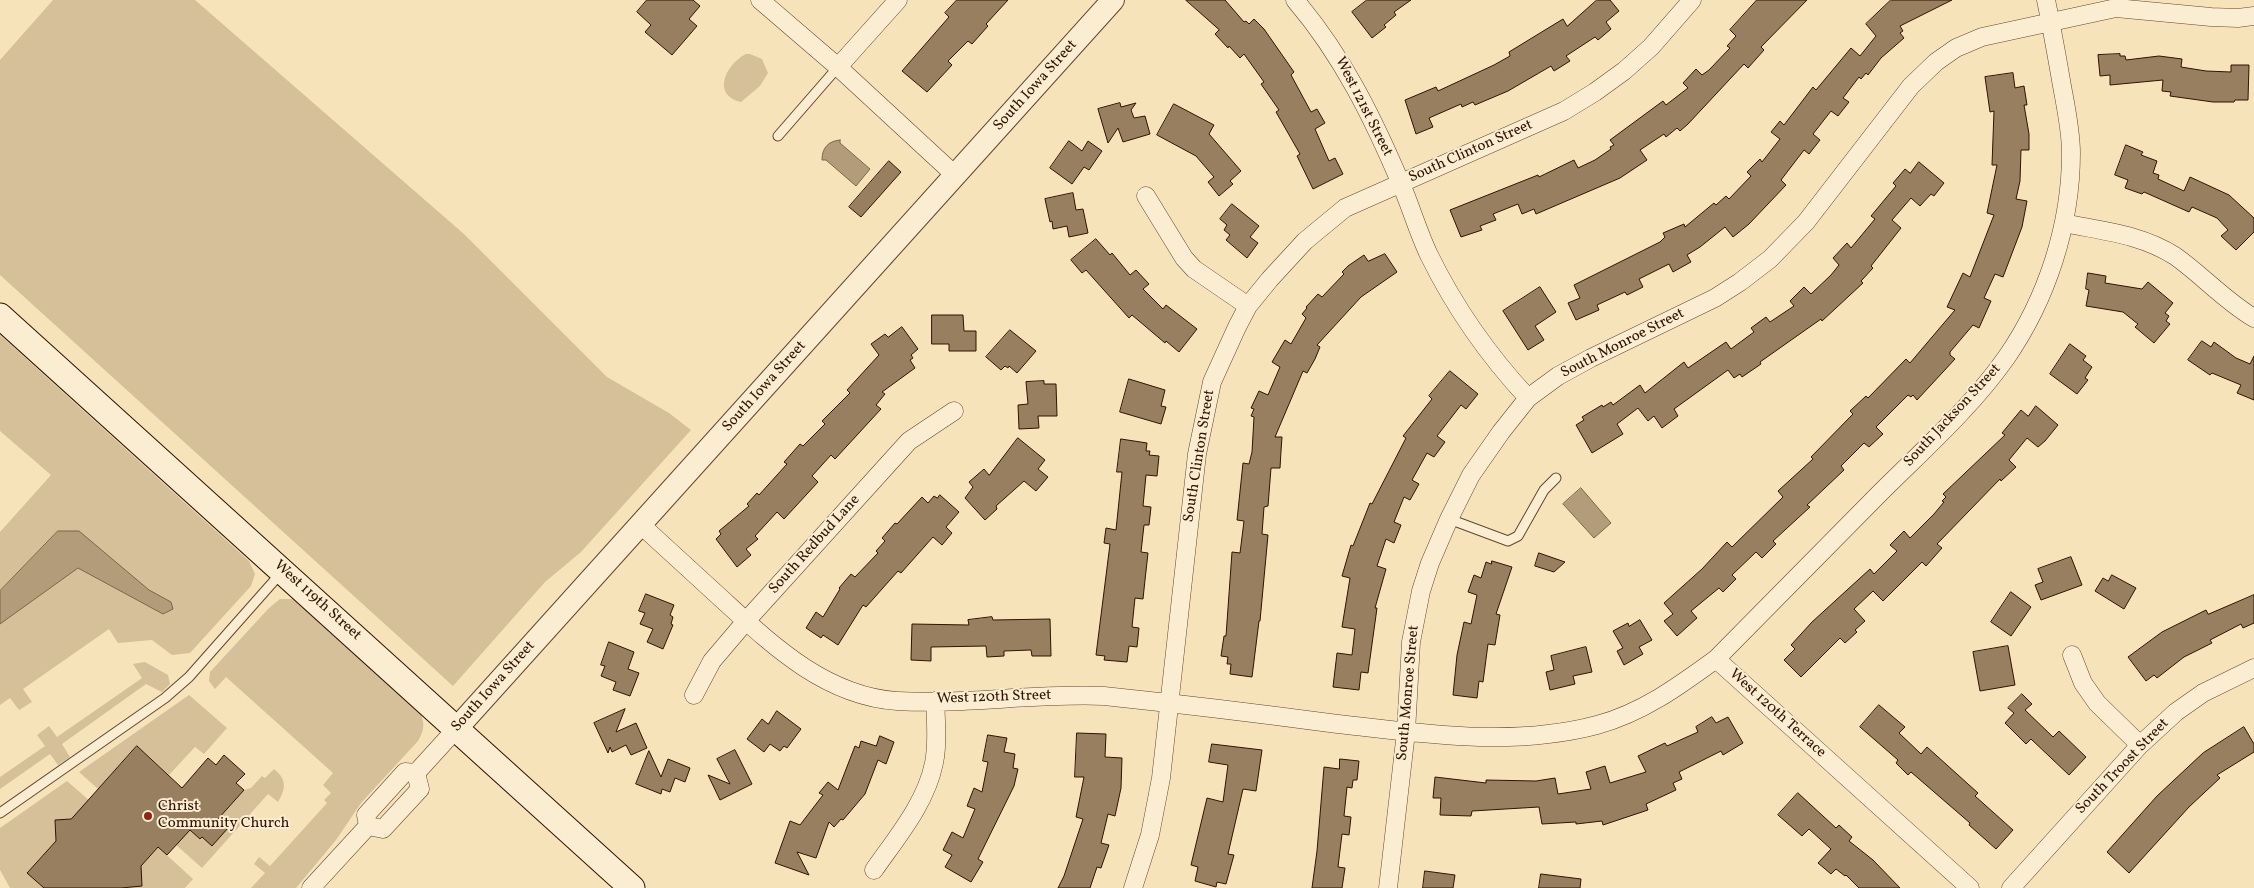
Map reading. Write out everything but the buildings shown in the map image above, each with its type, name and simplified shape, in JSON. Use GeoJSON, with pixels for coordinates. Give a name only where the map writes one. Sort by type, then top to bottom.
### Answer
{"type":"FeatureCollection","features":[{"type":"Feature","properties":{"kind":"main road","name":"West 119th Street"},"geometry":{"type":"LineString","coordinates":[[0,316],[632,888]]}},
{"type":"Feature","properties":{"kind":"street"},"geometry":{"type":"LineString","coordinates":[[760,0],[838,67],[956,176]]}},
{"type":"Feature","properties":{"kind":"street"},"geometry":{"type":"LineString","coordinates":[[838,67],[898,0]]}},
{"type":"Feature","properties":{"kind":"street","name":"South Iowa Street"},"geometry":{"type":"LineString","coordinates":[[311,888],[368,826],[366,815],[405,772],[416,773],[1113,0]]}},
{"type":"Feature","properties":{"kind":"street","name":"West 121st Street"},"geometry":{"type":"LineString","coordinates":[[1295,0],[1318,27],[1354,84],[1401,184],[1428,253],[1467,323],[1497,365],[1528,398]]}},
{"type":"Feature","properties":{"kind":"street","name":"South Clinton Street"},"geometry":{"type":"LineString","coordinates":[[1133,888],[1150,835],[1161,778],[1197,454],[1212,382],[1248,306],[1305,241],[1346,208],[1564,111],[1595,92],[1651,47],[1692,0]]}},
{"type":"Feature","properties":{"kind":"street","name":"South Jackson Street"},"geometry":{"type":"LineString","coordinates":[[1716,659],[1987,383],[2021,335],[2036,306],[2052,265],[2064,223],[2071,152],[2068,117],[2046,22],[2046,0]]}},
{"type":"Feature","properties":{"kind":"street","name":"South Monroe Street"},"geometry":{"type":"LineString","coordinates":[[1388,888],[1406,732],[1411,642],[1421,591],[1430,563],[1471,475],[1500,432],[1528,398],[1558,376],[1715,298],[1770,259],[1806,222],[1911,86],[1936,62],[1956,48],[1982,37],[2116,8],[2211,17],[2238,18],[2254,16]]}},
{"type":"Feature","properties":{"kind":"street"},"geometry":{"type":"LineString","coordinates":[[1146,196],[1184,258],[1194,269],[1248,306]]}},
{"type":"Feature","properties":{"kind":"street"},"geometry":{"type":"LineString","coordinates":[[2064,223],[2125,234],[2173,255],[2239,309],[2254,318]]}},
{"type":"Feature","properties":{"kind":"street","name":"South Redbud Lane"},"geometry":{"type":"LineString","coordinates":[[694,696],[712,661],[909,441],[954,411]]}},
{"type":"Feature","properties":{"kind":"street","name":"West 120th Street"},"geometry":{"type":"LineString","coordinates":[[640,524],[746,621],[802,667],[834,684],[866,696],[896,701],[935,701],[1076,694],[1168,703],[1406,732]]}},
{"type":"Feature","properties":{"kind":"street"},"geometry":{"type":"LineString","coordinates":[[2072,655],[2084,683],[2097,703],[2140,745]]}},
{"type":"Feature","properties":{"kind":"street","name":"West 120th Terrace"},"geometry":{"type":"LineString","coordinates":[[1406,732],[1517,738],[1552,735],[1598,724],[1634,712],[1670,692],[1716,659],[1970,888]]}},
{"type":"Feature","properties":{"kind":"street","name":"South Troost Street"},"geometry":{"type":"LineString","coordinates":[[2011,888],[2140,745],[2176,712],[2203,693],[2254,668]]}},
{"type":"Feature","properties":{"kind":"street"},"geometry":{"type":"LineString","coordinates":[[874,870],[907,823],[924,791],[934,763],[936,737],[935,701]]}},
{"type":"Feature","properties":{"kind":"lane"},"geometry":{"type":"LineString","coordinates":[[778,136],[838,67]]}},
{"type":"Feature","properties":{"kind":"lane"},"geometry":{"type":"LineString","coordinates":[[1449,519],[1508,541],[1512,540],[1518,536],[1544,490],[1556,478]]}},
{"type":"Feature","properties":{"kind":"lane"},"geometry":{"type":"LineString","coordinates":[[0,813],[165,698],[189,677],[283,571]]}},
{"type":"Feature","properties":{"kind":"shaded area"},"geometry":{"type":"Polygon","coordinates":[[[53,0],[195,0],[464,234],[607,377],[669,413],[691,430],[581,552],[545,582],[453,686],[0,275],[0,60],[53,0]]]}},
{"type":"Feature","properties":{"kind":"shaded area"},"geometry":{"type":"Polygon","coordinates":[[[746,54],[762,59],[768,73],[760,86],[741,102],[726,93],[724,86],[728,72],[746,54]]]}},
{"type":"Feature","properties":{"kind":"shaded area"},"geometry":{"type":"Polygon","coordinates":[[[840,140],[840,143],[870,169],[856,186],[826,160],[822,160],[826,146],[840,140]]]}},
{"type":"Feature","properties":{"kind":"shaded area"},"geometry":{"type":"Polygon","coordinates":[[[0,335],[249,561],[255,574],[251,586],[190,653],[172,655],[152,640],[118,643],[109,629],[23,689],[32,702],[19,710],[10,698],[0,705],[0,532],[51,475],[0,431],[0,335]]]}},
{"type":"Feature","properties":{"kind":"shaded area"},"geometry":{"type":"Polygon","coordinates":[[[1581,488],[1611,523],[1594,538],[1563,504],[1581,488]]]}},
{"type":"Feature","properties":{"kind":"shaded area"},"geometry":{"type":"Polygon","coordinates":[[[58,531],[79,531],[149,590],[171,602],[173,609],[163,614],[78,568],[0,624],[0,591],[58,531]]]}},
{"type":"Feature","properties":{"kind":"shaded area"},"geometry":{"type":"Polygon","coordinates":[[[280,599],[292,599],[302,606],[419,710],[423,726],[418,741],[361,803],[336,840],[296,888],[251,888],[265,873],[254,864],[259,857],[270,866],[327,803],[324,800],[331,793],[323,785],[333,773],[226,677],[215,689],[209,681],[210,672],[269,608],[280,599]]]}},
{"type":"Feature","properties":{"kind":"shaded area"},"geometry":{"type":"Polygon","coordinates":[[[145,662],[168,675],[170,684],[162,692],[146,684],[62,744],[70,757],[58,765],[50,754],[0,789],[0,777],[45,746],[37,735],[49,726],[57,737],[142,678],[133,664],[145,662]]]}},
{"type":"Feature","properties":{"kind":"shaded area"},"geometry":{"type":"Polygon","coordinates":[[[189,695],[227,728],[204,754],[195,747],[169,775],[137,746],[98,789],[79,772],[189,695]]]}},
{"type":"Feature","properties":{"kind":"shaded area"},"geometry":{"type":"Polygon","coordinates":[[[274,769],[284,784],[283,793],[278,802],[268,794],[202,868],[167,837],[181,822],[200,839],[244,790],[251,788],[262,776],[265,778],[274,769]]]}},
{"type":"Feature","properties":{"kind":"shaded area"},"geometry":{"type":"Polygon","coordinates":[[[67,781],[91,802],[76,819],[55,820],[56,841],[27,872],[44,888],[10,888],[0,870],[0,828],[67,781]]]}},
{"type":"Feature","properties":{"kind":"shaded area"},"geometry":{"type":"Polygon","coordinates":[[[158,847],[193,879],[185,888],[121,888],[158,847]]]}},
{"type":"Feature","properties":{"kind":"place","name":"Christ Community Church"},"geometry":{"type":"Point","coordinates":[148,816]}}]}
